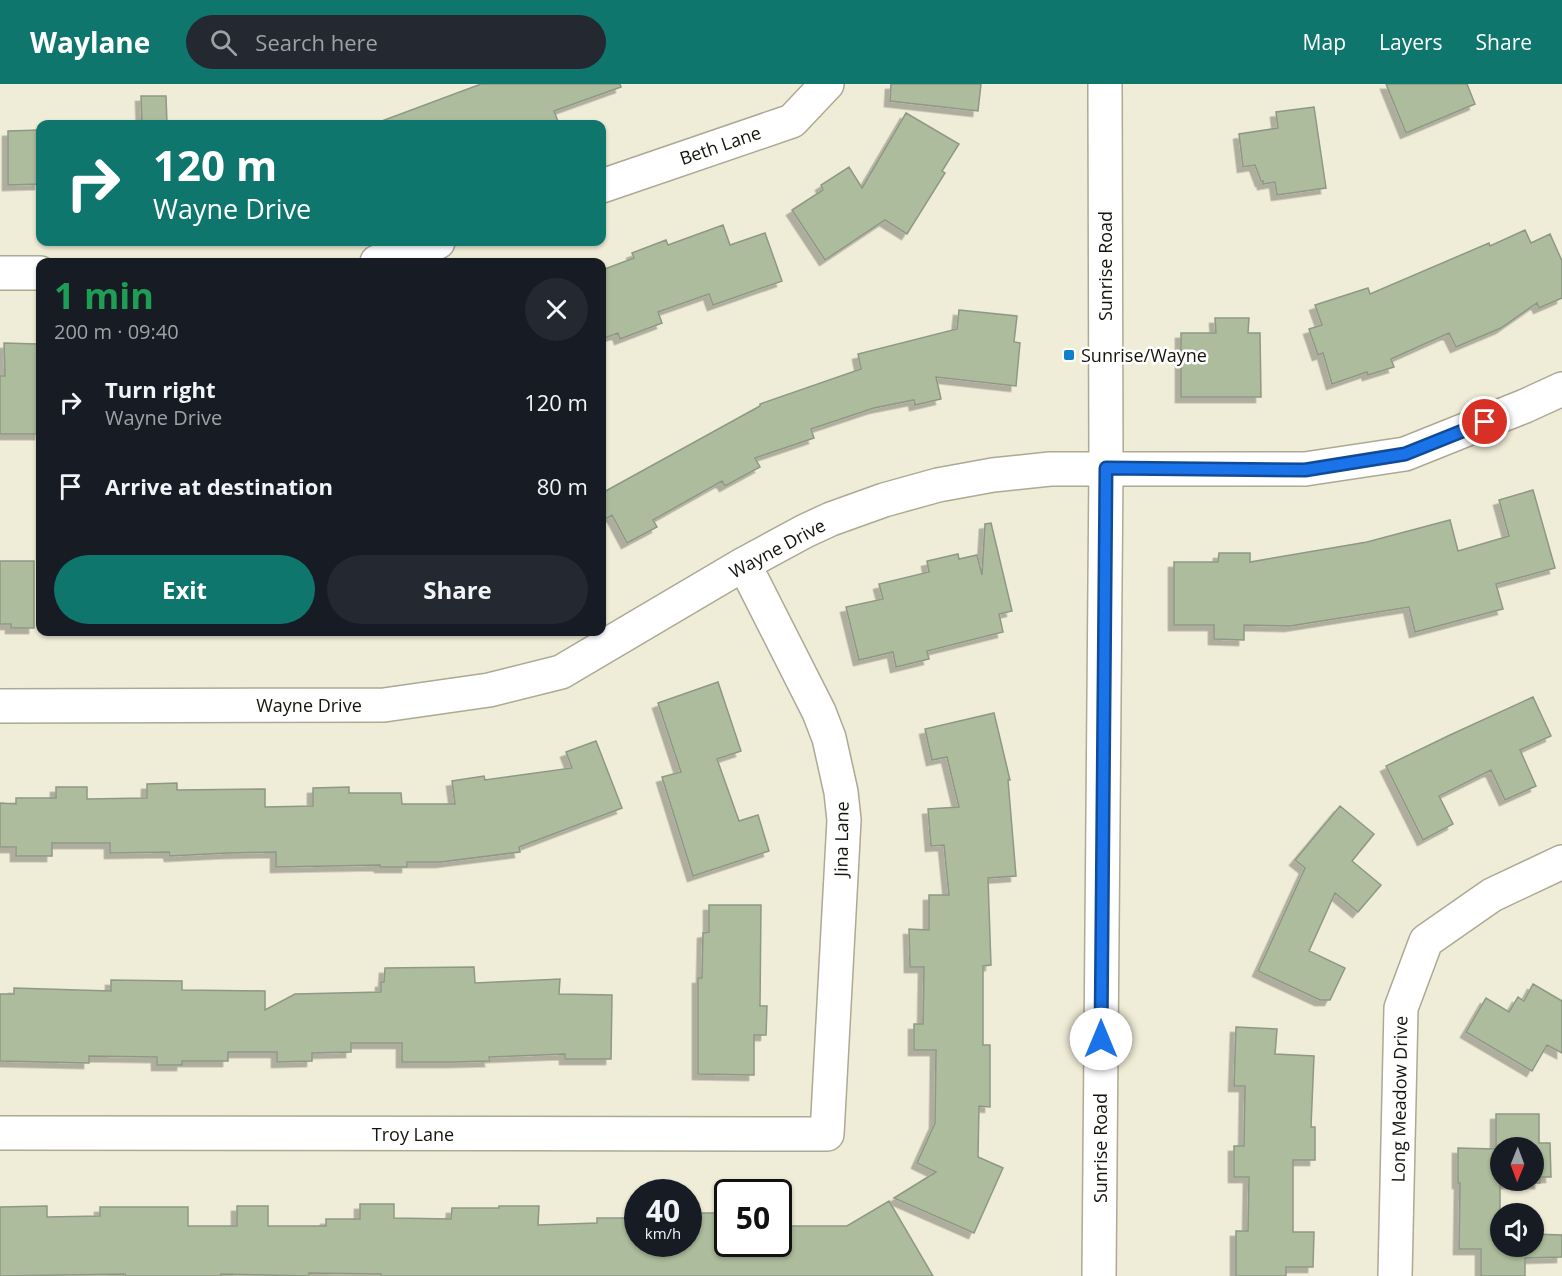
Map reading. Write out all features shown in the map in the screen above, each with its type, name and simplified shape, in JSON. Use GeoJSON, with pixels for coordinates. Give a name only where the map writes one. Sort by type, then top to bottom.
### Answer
{"type":"FeatureCollection","features":[{"type":"Feature","properties":{"kind":"street","name":"Sunrise Road"},"geometry":{"type":"LineString","coordinates":[[1099,1276],[1106,468],[1105,84]]}},
{"type":"Feature","properties":{"kind":"street","name":"Beth Lane"},"geometry":{"type":"LineString","coordinates":[[606,185],[792,121],[826,85]]}},
{"type":"Feature","properties":{"kind":"street"},"geometry":{"type":"LineString","coordinates":[[388,258],[426,246]]}},
{"type":"Feature","properties":{"kind":"street"},"geometry":{"type":"LineString","coordinates":[[0,273],[36,273]]}},
{"type":"Feature","properties":{"kind":"street","name":"Wayne Drive"},"geometry":{"type":"LineString","coordinates":[[0,706],[384,705],[489,690],[561,672],[744,564],[805,531],[884,500],[938,485],[993,475],[1050,469],[1305,470],[1405,454],[1562,389]]}},
{"type":"Feature","properties":{"kind":"street","name":"Jina Lane"},"geometry":{"type":"LineString","coordinates":[[744,564],[819,712],[829,738],[841,792],[844,820],[827,1134]]}},
{"type":"Feature","properties":{"kind":"street","name":"Long Meadow Drive"},"geometry":{"type":"LineString","coordinates":[[1395,1276],[1401,1008],[1426,941],[1492,895],[1562,862]]}},
{"type":"Feature","properties":{"kind":"street","name":"Troy Lane"},"geometry":{"type":"LineString","coordinates":[[0,1133],[827,1134]]}},
{"type":"Feature","properties":{"kind":"building"},"geometry":{"type":"Polygon","coordinates":[[[481,84],[620,84],[621,87],[554,111],[557,120],[384,120],[481,84]]]}},
{"type":"Feature","properties":{"kind":"building"},"geometry":{"type":"Polygon","coordinates":[[[891,84],[981,84],[978,111],[890,101],[891,84]]]}},
{"type":"Feature","properties":{"kind":"building"},"geometry":{"type":"Polygon","coordinates":[[[1386,84],[1467,84],[1475,104],[1406,133],[1386,84]]]}},
{"type":"Feature","properties":{"kind":"building"},"geometry":{"type":"Polygon","coordinates":[[[141,96],[166,96],[167,120],[142,120],[141,96]]]}},
{"type":"Feature","properties":{"kind":"building"},"geometry":{"type":"Polygon","coordinates":[[[1314,107],[1326,188],[1277,195],[1275,182],[1263,184],[1255,165],[1243,167],[1239,134],[1278,128],[1276,112],[1314,107]]]}},
{"type":"Feature","properties":{"kind":"building"},"geometry":{"type":"Polygon","coordinates":[[[906,113],[959,144],[942,171],[945,173],[907,234],[885,220],[825,260],[792,210],[823,190],[821,185],[849,167],[862,188],[906,113]]]}},
{"type":"Feature","properties":{"kind":"building"},"geometry":{"type":"Polygon","coordinates":[[[36,130],[36,184],[8,185],[8,131],[36,130]]]}},
{"type":"Feature","properties":{"kind":"building"},"geometry":{"type":"Polygon","coordinates":[[[723,225],[730,245],[765,233],[782,281],[713,305],[709,294],[658,312],[662,323],[620,339],[618,333],[606,338],[606,268],[634,258],[632,253],[666,240],[668,245],[723,225]]]}},
{"type":"Feature","properties":{"kind":"building"},"geometry":{"type":"Polygon","coordinates":[[[1525,230],[1531,243],[1550,234],[1562,261],[1562,298],[1539,308],[1537,303],[1501,328],[1456,347],[1449,333],[1391,359],[1394,367],[1368,375],[1367,372],[1332,384],[1323,353],[1318,355],[1309,329],[1322,325],[1315,305],[1368,288],[1370,294],[1525,230]]]}},
{"type":"Feature","properties":{"kind":"building"},"geometry":{"type":"Polygon","coordinates":[[[959,310],[1017,316],[1014,342],[1020,343],[1016,386],[936,377],[941,399],[915,405],[914,400],[874,408],[811,429],[814,438],[755,458],[760,467],[725,486],[722,481],[653,520],[657,527],[627,543],[612,515],[606,519],[606,491],[760,404],[861,369],[858,354],[957,329],[959,310]]]}},
{"type":"Feature","properties":{"kind":"building"},"geometry":{"type":"Polygon","coordinates":[[[1215,318],[1249,318],[1248,333],[1260,333],[1261,397],[1181,397],[1181,333],[1216,333],[1215,318]]]}},
{"type":"Feature","properties":{"kind":"building"},"geometry":{"type":"Polygon","coordinates":[[[4,343],[36,344],[36,434],[0,434],[0,376],[5,376],[4,343]]]}},
{"type":"Feature","properties":{"kind":"building"},"geometry":{"type":"Polygon","coordinates":[[[1533,490],[1555,568],[1496,584],[1503,609],[1415,632],[1409,607],[1290,626],[1244,625],[1244,640],[1214,639],[1214,625],[1174,625],[1174,562],[1218,562],[1219,553],[1250,553],[1250,562],[1367,542],[1450,520],[1458,551],[1509,536],[1499,500],[1533,490]]]}},
{"type":"Feature","properties":{"kind":"building"},"geometry":{"type":"Polygon","coordinates":[[[991,523],[1012,611],[999,614],[1003,632],[927,651],[929,659],[896,667],[893,652],[859,660],[846,607],[883,599],[879,584],[929,572],[927,561],[958,554],[959,559],[977,555],[982,575],[985,524],[991,523]]]}},
{"type":"Feature","properties":{"kind":"building"},"geometry":{"type":"Polygon","coordinates":[[[0,561],[34,561],[34,628],[11,628],[11,624],[0,624],[0,561]]]}},
{"type":"Feature","properties":{"kind":"building"},"geometry":{"type":"Polygon","coordinates":[[[718,682],[741,751],[717,759],[739,821],[758,815],[769,851],[693,876],[662,777],[681,772],[658,703],[718,682]]]}},
{"type":"Feature","properties":{"kind":"building"},"geometry":{"type":"Polygon","coordinates":[[[1533,697],[1551,736],[1520,750],[1536,786],[1505,800],[1491,770],[1439,796],[1453,824],[1423,840],[1386,766],[1533,697]]]}},
{"type":"Feature","properties":{"kind":"building"},"geometry":{"type":"Polygon","coordinates":[[[994,713],[1010,780],[1008,780],[1016,876],[988,878],[991,965],[983,966],[983,1045],[990,1045],[990,1107],[979,1106],[978,1157],[1003,1168],[974,1233],[894,1198],[936,1172],[917,1163],[935,1123],[936,1050],[914,1050],[914,1024],[923,1024],[924,967],[910,967],[909,929],[929,930],[929,895],[949,895],[944,845],[931,846],[928,809],[959,807],[947,757],[932,760],[925,729],[994,713]]]}},
{"type":"Feature","properties":{"kind":"building"},"geometry":{"type":"Polygon","coordinates":[[[596,741],[622,808],[519,847],[520,852],[441,862],[407,862],[407,867],[380,867],[380,865],[276,867],[276,852],[170,856],[169,852],[110,853],[110,843],[52,843],[52,856],[16,856],[16,847],[0,847],[0,803],[16,804],[16,798],[56,798],[56,787],[87,787],[87,799],[147,798],[147,784],[177,783],[177,790],[265,789],[265,807],[313,806],[313,788],[349,787],[349,793],[401,793],[402,804],[455,804],[452,781],[484,776],[485,780],[572,768],[566,752],[596,741]]]}},
{"type":"Feature","properties":{"kind":"building"},"geometry":{"type":"Polygon","coordinates":[[[1340,806],[1374,834],[1352,861],[1381,885],[1358,912],[1335,893],[1309,951],[1345,968],[1330,1000],[1320,1000],[1258,971],[1305,868],[1295,860],[1340,806]]]}},
{"type":"Feature","properties":{"kind":"building"},"geometry":{"type":"Polygon","coordinates":[[[709,905],[761,905],[760,1006],[767,1006],[766,1035],[754,1035],[754,1075],[698,1074],[698,978],[702,978],[703,933],[709,932],[709,905]]]}},
{"type":"Feature","properties":{"kind":"building"},"geometry":{"type":"Polygon","coordinates":[[[474,967],[475,983],[560,979],[559,994],[612,995],[611,1059],[565,1059],[565,1054],[489,1057],[490,1061],[402,1062],[402,1043],[351,1043],[351,1052],[312,1053],[312,1061],[277,1062],[277,1052],[228,1052],[228,1061],[182,1061],[182,1065],[157,1065],[157,1057],[89,1056],[89,1063],[0,1061],[0,994],[14,994],[14,988],[111,991],[111,980],[182,981],[182,990],[265,991],[265,1010],[295,994],[381,992],[385,968],[474,967]]]}},
{"type":"Feature","properties":{"kind":"building"},"geometry":{"type":"Polygon","coordinates":[[[1533,984],[1562,1001],[1562,1053],[1547,1045],[1532,1071],[1466,1032],[1486,998],[1509,1012],[1518,997],[1524,1001],[1533,984]]]}},
{"type":"Feature","properties":{"kind":"building"},"geometry":{"type":"Polygon","coordinates":[[[1236,1027],[1277,1029],[1275,1054],[1314,1056],[1311,1127],[1315,1127],[1315,1160],[1293,1160],[1293,1232],[1314,1232],[1313,1267],[1286,1267],[1286,1276],[1236,1276],[1236,1231],[1248,1231],[1249,1177],[1234,1177],[1234,1146],[1244,1146],[1245,1086],[1234,1086],[1236,1027]]]}},
{"type":"Feature","properties":{"kind":"building"},"geometry":{"type":"Polygon","coordinates":[[[1496,1114],[1539,1114],[1539,1137],[1496,1137],[1496,1114]]]}},
{"type":"Feature","properties":{"kind":"building"},"geometry":{"type":"Polygon","coordinates":[[[1544,1143],[1550,1143],[1551,1177],[1544,1177],[1544,1143]]]}},
{"type":"Feature","properties":{"kind":"building"},"geometry":{"type":"Polygon","coordinates":[[[1458,1148],[1490,1149],[1490,1191],[1500,1191],[1500,1203],[1490,1203],[1490,1257],[1544,1257],[1544,1234],[1562,1235],[1562,1257],[1525,1258],[1525,1276],[1481,1276],[1481,1249],[1459,1249],[1458,1148]]]}},
{"type":"Feature","properties":{"kind":"building"},"geometry":{"type":"Polygon","coordinates":[[[889,1201],[933,1276],[381,1276],[381,1274],[309,1273],[309,1276],[221,1274],[221,1276],[126,1276],[125,1274],[0,1276],[0,1207],[47,1206],[47,1217],[100,1216],[100,1207],[188,1207],[188,1226],[237,1226],[237,1206],[268,1206],[268,1226],[326,1226],[326,1219],[360,1219],[360,1204],[394,1204],[394,1218],[451,1219],[452,1208],[539,1206],[538,1225],[597,1223],[597,1218],[624,1218],[624,1257],[702,1257],[702,1213],[714,1213],[714,1257],[792,1257],[792,1226],[847,1226],[889,1201]]]}},
{"type":"Feature","properties":{"kind":"place","name":"Sunrise/Wayne"},"geometry":{"type":"Point","coordinates":[1069,355]}},
{"type":"Feature","properties":{"kind":"route"},"geometry":{"type":"LineString","coordinates":[[1101,1039],[1106,468],[1305,470],[1405,454],[1485,422]]}}]}
